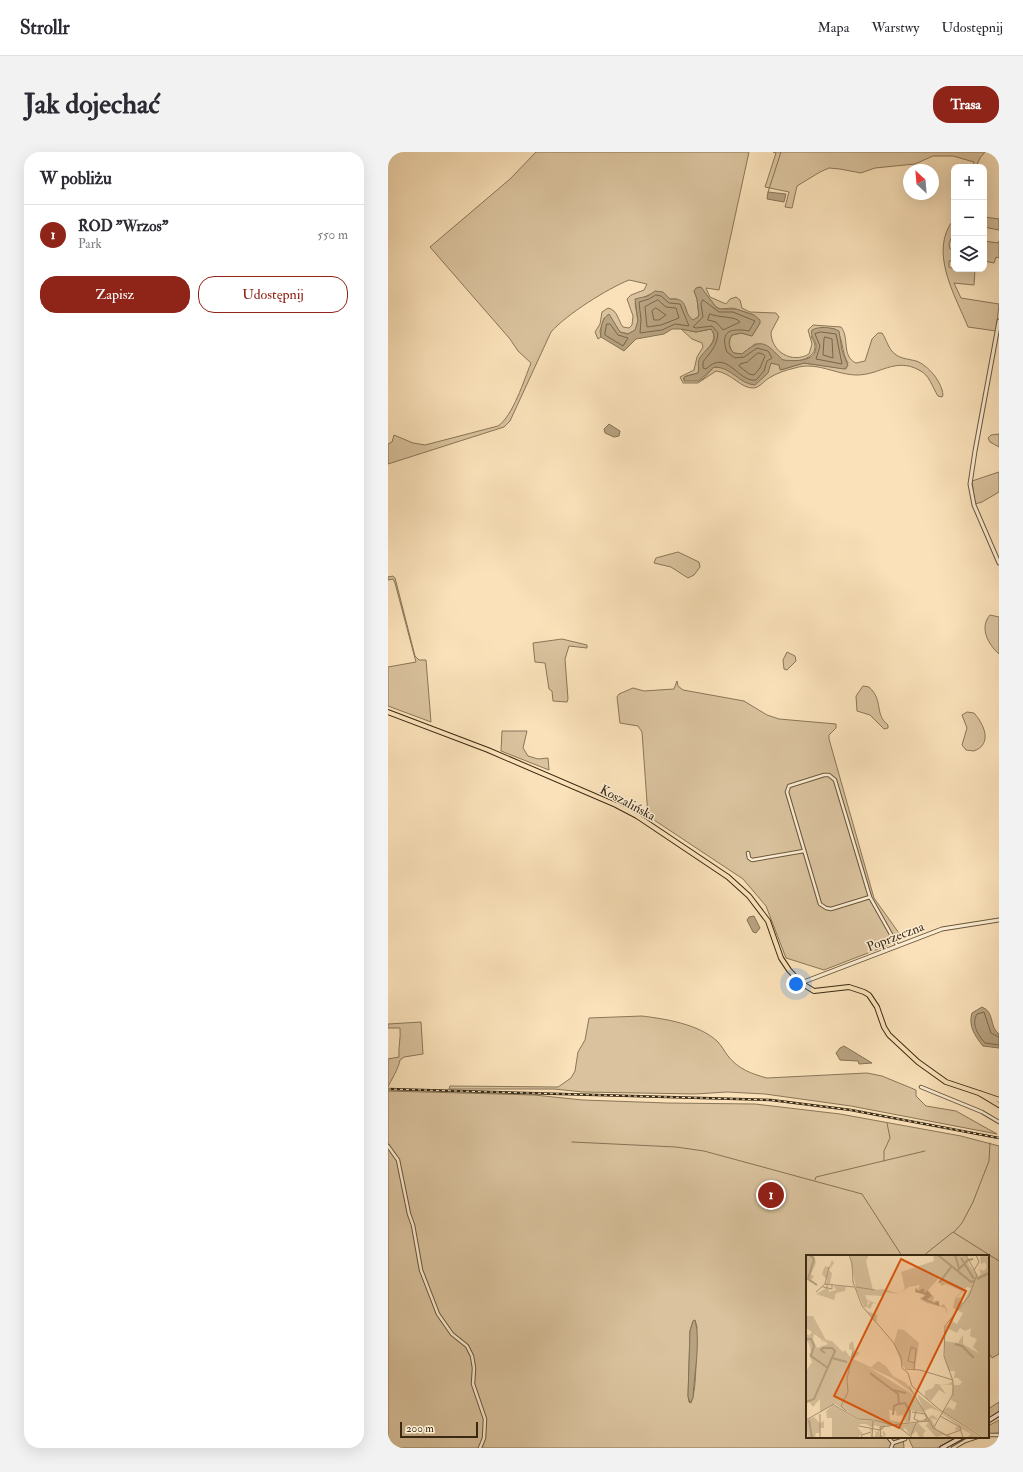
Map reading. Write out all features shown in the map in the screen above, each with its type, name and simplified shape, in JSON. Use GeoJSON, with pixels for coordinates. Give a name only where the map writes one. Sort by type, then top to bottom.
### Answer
{"type":"FeatureCollection","features":[{"type":"Feature","properties":{"kind":"highway","name":"Koszalińska"},"geometry":{"type":"LineString","coordinates":[[388,712],[488,750],[616,804],[648,823],[728,877],[750,896],[768,921],[781,958],[801,982]]}},
{"type":"Feature","properties":{"kind":"highway"},"geometry":{"type":"LineString","coordinates":[[801,982],[814,991],[849,987],[864,992],[869,995],[877,1007],[884,1027],[889,1035],[918,1062],[946,1082],[999,1100]]}},
{"type":"Feature","properties":{"kind":"highway"},"geometry":{"type":"LineString","coordinates":[[978,1093],[999,1105]]}},
{"type":"Feature","properties":{"kind":"main road"},"geometry":{"type":"LineString","coordinates":[[989,1420],[999,1414]]}},
{"type":"Feature","properties":{"kind":"main road"},"geometry":{"type":"LineString","coordinates":[[942,1448],[960,1438]]}},
{"type":"Feature","properties":{"kind":"street"},"geometry":{"type":"LineString","coordinates":[[999,321],[971,470],[970,489],[974,505],[999,563]]}},
{"type":"Feature","properties":{"kind":"street"},"geometry":{"type":"LineString","coordinates":[[870,897],[831,909],[822,906],[818,900],[787,792],[787,787],[824,775],[832,776],[837,784],[870,897],[897,945]]}},
{"type":"Feature","properties":{"kind":"street"},"geometry":{"type":"LineString","coordinates":[[748,853],[749,858],[752,860],[804,851]]}},
{"type":"Feature","properties":{"kind":"street","name":"Poprzeczna"},"geometry":{"type":"LineString","coordinates":[[801,982],[942,929],[999,920]]}},
{"type":"Feature","properties":{"kind":"street"},"geometry":{"type":"LineString","coordinates":[[921,1087],[982,1112],[999,1122]]}},
{"type":"Feature","properties":{"kind":"street"},"geometry":{"type":"LineString","coordinates":[[388,1146],[398,1160],[409,1214],[413,1225],[421,1270],[438,1314],[452,1334],[467,1346],[472,1356],[474,1368],[473,1384],[485,1419],[484,1438],[480,1448]]}},
{"type":"Feature","properties":{"kind":"street"},"geometry":{"type":"LineString","coordinates":[[889,1438],[893,1443]]}},
{"type":"Feature","properties":{"kind":"street"},"geometry":{"type":"LineString","coordinates":[[953,1448],[974,1438]]}},
{"type":"Feature","properties":{"kind":"street"},"geometry":{"type":"LineString","coordinates":[[893,1443],[905,1439]]}},
{"type":"Feature","properties":{"kind":"street"},"geometry":{"type":"LineString","coordinates":[[892,1448],[893,1443]]}},
{"type":"Feature","properties":{"kind":"shaded area"},"geometry":{"type":"Polygon","coordinates":[[[536,152],[749,152],[719,290],[706,288],[710,297],[726,304],[730,299],[736,297],[740,300],[742,308],[750,312],[776,313],[779,317],[771,332],[772,339],[779,350],[790,357],[796,358],[809,354],[812,344],[808,330],[813,325],[841,327],[844,331],[849,356],[851,360],[856,363],[865,361],[872,339],[878,333],[882,333],[891,350],[897,356],[921,363],[930,370],[940,385],[943,395],[942,397],[938,396],[923,372],[910,366],[902,365],[857,375],[819,367],[803,366],[778,373],[754,388],[749,388],[722,372],[716,371],[698,383],[683,383],[680,377],[694,370],[697,357],[703,347],[702,343],[692,339],[681,329],[696,332],[711,329],[714,337],[713,341],[702,357],[698,373],[686,376],[683,379],[703,379],[714,367],[726,368],[745,382],[760,379],[765,376],[771,363],[779,365],[781,370],[804,363],[846,369],[848,363],[840,337],[835,329],[821,328],[811,337],[815,349],[813,354],[803,360],[783,360],[759,344],[755,344],[742,354],[734,353],[730,345],[732,335],[741,333],[752,336],[760,323],[754,315],[733,308],[720,309],[716,307],[701,288],[698,287],[694,291],[697,299],[699,316],[693,321],[689,318],[685,307],[677,299],[670,299],[661,293],[657,293],[648,295],[635,303],[638,321],[636,330],[628,334],[620,332],[613,322],[604,318],[600,331],[601,337],[598,339],[595,332],[600,324],[602,312],[608,308],[616,313],[623,327],[629,328],[632,325],[633,316],[627,299],[631,295],[644,290],[647,284],[629,280],[610,289],[588,303],[551,332],[510,421],[504,427],[388,464],[388,444],[392,442],[394,435],[413,443],[425,445],[498,426],[508,414],[518,397],[531,363],[518,351],[510,339],[430,247],[510,179],[536,152]]]}},
{"type":"Feature","properties":{"kind":"shaded area"},"geometry":{"type":"Polygon","coordinates":[[[773,152],[985,152],[977,164],[973,164],[974,162],[953,156],[933,156],[915,164],[875,168],[861,173],[829,168],[797,186],[792,208],[785,207],[789,192],[765,187],[776,153],[773,152]]]}},
{"type":"Feature","properties":{"kind":"shaded area"},"geometry":{"type":"Polygon","coordinates":[[[987,217],[999,219],[999,230],[987,228],[987,217]]]}},
{"type":"Feature","properties":{"kind":"shaded area"},"geometry":{"type":"Polygon","coordinates":[[[951,225],[951,238],[949,244],[951,249],[951,261],[949,261],[949,267],[951,268],[951,272],[975,272],[974,285],[954,283],[961,298],[999,304],[996,331],[968,327],[946,273],[943,245],[951,225]]]}},
{"type":"Feature","properties":{"kind":"shaded area"},"geometry":{"type":"Polygon","coordinates":[[[987,241],[998,243],[999,241],[999,258],[996,257],[994,263],[987,262],[987,241]]]}},
{"type":"Feature","properties":{"kind":"shaded area"},"geometry":{"type":"Polygon","coordinates":[[[999,434],[999,447],[990,442],[988,438],[991,435],[999,434]]]}},
{"type":"Feature","properties":{"kind":"shaded area"},"geometry":{"type":"Polygon","coordinates":[[[999,472],[999,492],[982,502],[975,504],[972,481],[999,472]]]}},
{"type":"Feature","properties":{"kind":"shaded area"},"geometry":{"type":"Polygon","coordinates":[[[678,552],[699,562],[700,567],[694,575],[688,578],[671,567],[654,563],[656,558],[678,552]]]}},
{"type":"Feature","properties":{"kind":"shaded area"},"geometry":{"type":"Polygon","coordinates":[[[393,576],[395,578],[415,656],[419,660],[426,660],[431,722],[388,706],[388,667],[416,662],[395,583],[393,579],[388,580],[388,577],[393,576]]]}},
{"type":"Feature","properties":{"kind":"shaded area"},"geometry":{"type":"Polygon","coordinates":[[[990,615],[999,617],[999,654],[991,646],[986,636],[985,625],[990,615]]]}},
{"type":"Feature","properties":{"kind":"shaded area"},"geometry":{"type":"Polygon","coordinates":[[[562,639],[587,645],[587,648],[569,646],[565,659],[567,702],[553,701],[552,691],[549,689],[545,663],[535,662],[533,643],[562,639]]]}},
{"type":"Feature","properties":{"kind":"shaded area"},"geometry":{"type":"Polygon","coordinates":[[[787,652],[795,656],[796,661],[787,670],[784,669],[783,660],[787,652]]]}},
{"type":"Feature","properties":{"kind":"shaded area"},"geometry":{"type":"Polygon","coordinates":[[[677,681],[678,686],[683,690],[744,701],[767,715],[779,719],[836,724],[836,728],[829,735],[829,739],[874,898],[901,936],[907,937],[892,940],[891,944],[824,970],[786,958],[766,906],[743,879],[648,816],[642,732],[638,726],[620,723],[617,697],[619,694],[633,688],[644,691],[674,689],[677,681]]]}},
{"type":"Feature","properties":{"kind":"shaded area"},"geometry":{"type":"Polygon","coordinates":[[[863,686],[869,687],[874,692],[881,716],[888,725],[888,728],[884,729],[870,715],[857,711],[856,696],[863,686]]]}},
{"type":"Feature","properties":{"kind":"shaded area"},"geometry":{"type":"Polygon","coordinates":[[[967,712],[974,713],[981,723],[985,734],[983,744],[980,748],[974,751],[966,750],[962,745],[967,728],[962,715],[967,712]]]}},
{"type":"Feature","properties":{"kind":"shaded area"},"geometry":{"type":"Polygon","coordinates":[[[502,731],[527,731],[523,748],[528,756],[538,759],[548,758],[549,770],[501,751],[502,731]]]}},
{"type":"Feature","properties":{"kind":"shaded area"},"geometry":{"type":"Polygon","coordinates":[[[642,1016],[681,1023],[701,1030],[717,1041],[732,1061],[756,1075],[767,1078],[867,1073],[882,1076],[916,1090],[916,1096],[926,1106],[956,1111],[997,1134],[851,1106],[765,1094],[727,1092],[695,1094],[583,1092],[554,1089],[449,1089],[450,1086],[558,1087],[571,1078],[575,1071],[578,1052],[585,1040],[589,1018],[642,1016]]]}},
{"type":"Feature","properties":{"kind":"shaded area"},"geometry":{"type":"Polygon","coordinates":[[[421,1022],[423,1054],[404,1057],[400,1060],[388,1087],[388,1059],[399,1057],[400,1028],[388,1028],[388,1024],[421,1022]]]}},
{"type":"Feature","properties":{"kind":"shaded area"},"geometry":{"type":"Polygon","coordinates":[[[388,1091],[534,1095],[583,1100],[667,1103],[755,1104],[840,1114],[961,1136],[999,1146],[999,1354],[992,1358],[989,1354],[989,1255],[806,1255],[806,1438],[903,1438],[904,1448],[388,1448],[388,1091]],[[695,1320],[693,1321],[690,1331],[688,1396],[689,1402],[691,1403],[695,1387],[697,1327],[695,1320]]]}},
{"type":"Feature","properties":{"kind":"shaded area"},"geometry":{"type":"Polygon","coordinates":[[[999,1402],[999,1412],[989,1418],[989,1408],[999,1402]]]}},
{"type":"Feature","properties":{"kind":"shaded area"},"geometry":{"type":"Polygon","coordinates":[[[999,1420],[999,1433],[989,1434],[989,1425],[999,1420]]]}},
{"type":"Feature","properties":{"kind":"shaded area"},"geometry":{"type":"Polygon","coordinates":[[[908,1438],[955,1438],[937,1448],[913,1448],[908,1438]]]}},
{"type":"Feature","properties":{"kind":"water"},"geometry":{"type":"Polygon","coordinates":[[[768,192],[786,194],[784,202],[767,199],[768,192]]]}},
{"type":"Feature","properties":{"kind":"water"},"geometry":{"type":"Polygon","coordinates":[[[701,287],[716,307],[720,309],[736,309],[754,315],[760,320],[760,323],[752,336],[741,333],[732,335],[729,345],[734,353],[742,354],[753,346],[762,344],[770,347],[783,360],[804,360],[813,355],[815,351],[816,345],[812,330],[818,328],[829,328],[839,331],[842,350],[848,366],[844,369],[804,363],[780,370],[779,365],[771,363],[768,373],[755,385],[744,382],[731,372],[714,367],[699,381],[684,381],[684,377],[698,373],[699,360],[713,342],[714,334],[711,329],[696,332],[672,329],[664,334],[636,339],[624,351],[601,337],[602,324],[609,314],[620,332],[628,334],[635,330],[638,321],[635,299],[648,296],[655,291],[663,292],[670,299],[677,299],[681,301],[685,306],[687,313],[693,320],[699,316],[697,299],[694,291],[696,288],[701,287]]]}},
{"type":"Feature","properties":{"kind":"water"},"geometry":{"type":"Polygon","coordinates":[[[609,424],[620,431],[619,436],[614,437],[605,433],[604,429],[609,424]]]}},
{"type":"Feature","properties":{"kind":"water"},"geometry":{"type":"Polygon","coordinates":[[[754,916],[760,928],[756,933],[753,932],[747,920],[749,917],[754,916]]]}},
{"type":"Feature","properties":{"kind":"water"},"geometry":{"type":"Polygon","coordinates":[[[982,1007],[989,1012],[994,1028],[999,1034],[999,1048],[983,1046],[973,1031],[971,1022],[972,1013],[982,1007]]]}},
{"type":"Feature","properties":{"kind":"water"},"geometry":{"type":"Polygon","coordinates":[[[844,1046],[872,1063],[859,1064],[858,1061],[840,1060],[836,1053],[844,1046]]]}},
{"type":"Feature","properties":{"kind":"water"},"geometry":{"type":"Polygon","coordinates":[[[695,1320],[697,1328],[697,1348],[693,1398],[690,1403],[688,1396],[690,1331],[693,1321],[695,1320]]]}},
{"type":"Feature","properties":{"kind":"waterway"},"geometry":{"type":"LineString","coordinates":[[768,192],[781,152]]}},
{"type":"Feature","properties":{"kind":"waterway"},"geometry":{"type":"LineString","coordinates":[[884,1161],[884,1151],[890,1138],[887,1123]]}},
{"type":"Feature","properties":{"kind":"waterway"},"geometry":{"type":"LineString","coordinates":[[572,1142],[676,1147],[704,1151],[862,1194],[901,1255]]}},
{"type":"Feature","properties":{"kind":"waterway"},"geometry":{"type":"LineString","coordinates":[[954,1232],[962,1223],[973,1202],[989,1161],[990,1143]]}},
{"type":"Feature","properties":{"kind":"waterway"},"geometry":{"type":"LineString","coordinates":[[815,1180],[816,1177],[925,1151]]}},
{"type":"Feature","properties":{"kind":"waterway"},"geometry":{"type":"LineString","coordinates":[[924,1255],[953,1232],[999,1261]]}},
{"type":"Feature","properties":{"kind":"railway"},"geometry":{"type":"LineString","coordinates":[[388,1089],[771,1100],[851,1110],[999,1138]]}},
{"type":"Feature","properties":{"kind":"place","name":"ROD \"Wrzos\""},"geometry":{"type":"Point","coordinates":[771,1195]}}]}
